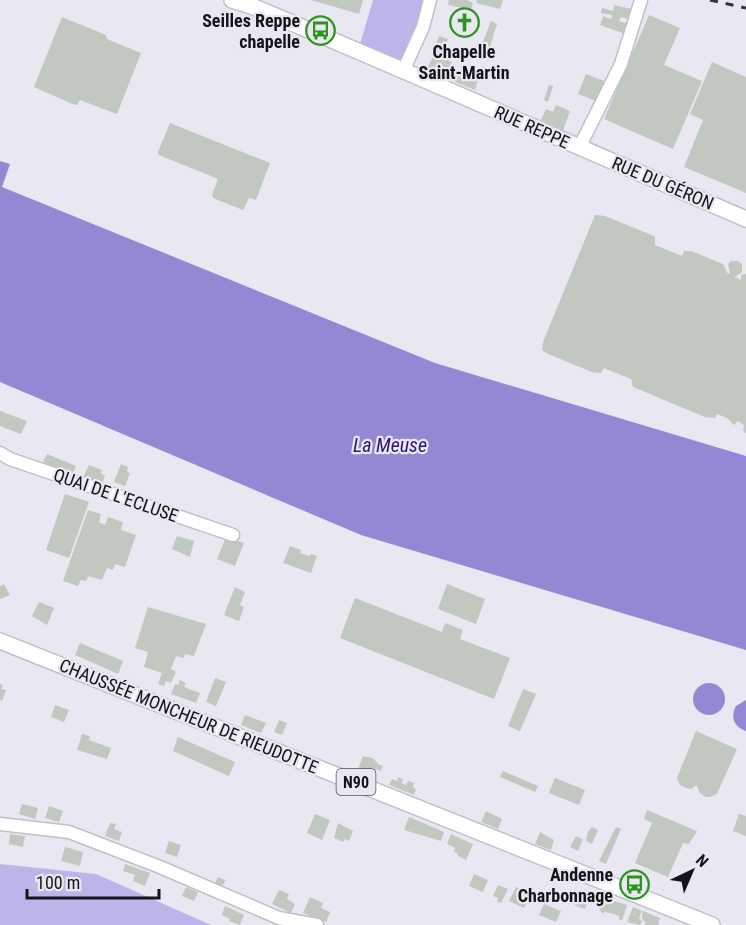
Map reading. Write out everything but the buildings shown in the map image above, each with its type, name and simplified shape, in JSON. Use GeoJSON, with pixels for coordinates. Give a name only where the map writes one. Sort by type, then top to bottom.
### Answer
{"type":"FeatureCollection","features":[{"type":"Feature","properties":{"kind":"main road","name":"RUE REPPE"},"geometry":{"type":"LineString","coordinates":[[232,0],[404,69],[579,148]]}},
{"type":"Feature","properties":{"kind":"main road","name":"RUE DU GÉRON"},"geometry":{"type":"LineString","coordinates":[[579,148],[746,219]]}},
{"type":"Feature","properties":{"kind":"main road","name":"CHAUSSÉE MONCHEUR DE RIEUDOTTE"},"geometry":{"type":"LineString","coordinates":[[0,641],[712,925]]}},
{"type":"Feature","properties":{"kind":"street"},"geometry":{"type":"LineString","coordinates":[[404,69],[423,27],[430,0]]}},
{"type":"Feature","properties":{"kind":"street","name":"RUE REPPE"},"geometry":{"type":"LineString","coordinates":[[579,148],[621,64],[641,0]]}},
{"type":"Feature","properties":{"kind":"street","name":"QUAI DE L'ECLUSE"},"geometry":{"type":"LineString","coordinates":[[0,453],[10,459],[233,535]]}},
{"type":"Feature","properties":{"kind":"street"},"geometry":{"type":"LineString","coordinates":[[0,824],[69,832],[160,867],[279,918],[318,925]]}},
{"type":"Feature","properties":{"kind":"shaded area"},"geometry":{"type":"Polygon","coordinates":[[[373,0],[430,0],[406,64],[360,44],[373,0]]]}},
{"type":"Feature","properties":{"kind":"shaded area"},"geometry":{"type":"Polygon","coordinates":[[[0,864],[96,874],[211,925],[0,925],[0,864]]]}},
{"type":"Feature","properties":{"kind":"water","name":"La Meuse"},"geometry":{"type":"Polygon","coordinates":[[[0,161],[10,164],[2,187],[435,363],[746,456],[746,650],[361,535],[0,382],[0,161]]]}},
{"type":"Feature","properties":{"kind":"water"},"geometry":{"type":"Polygon","coordinates":[[[709,683],[720,688],[725,699],[720,710],[709,715],[698,710],[693,699],[698,688],[709,683]]]}},
{"type":"Feature","properties":{"kind":"water"},"geometry":{"type":"Polygon","coordinates":[[[746,700],[746,731],[736,724],[733,714],[736,706],[746,700]]]}},
{"type":"Feature","properties":{"kind":"railway"},"geometry":{"type":"LineString","coordinates":[[710,0],[746,8]]}},
{"type":"Feature","properties":{"kind":"place","name":"Chapelle Saint-Martin"},"geometry":{"type":"Point","coordinates":[464,22]}},
{"type":"Feature","properties":{"kind":"place","name":"Seilles Reppe chapelle"},"geometry":{"type":"Point","coordinates":[321,30]}},
{"type":"Feature","properties":{"kind":"place","name":"Andenne Charbonnage"},"geometry":{"type":"Point","coordinates":[634,884]}}]}
